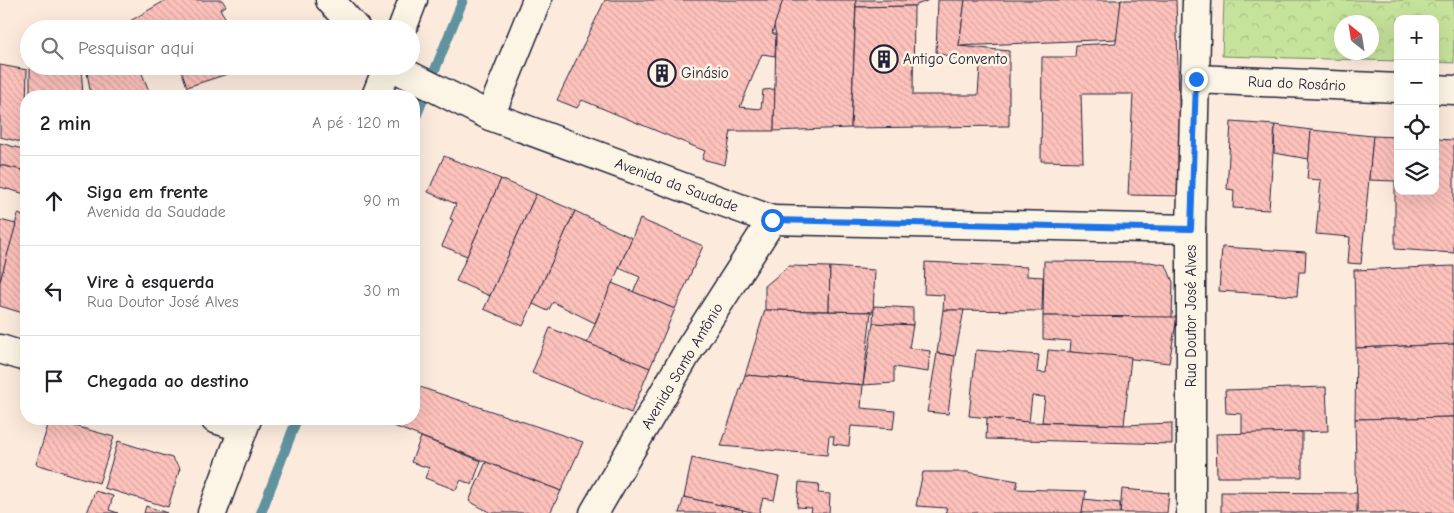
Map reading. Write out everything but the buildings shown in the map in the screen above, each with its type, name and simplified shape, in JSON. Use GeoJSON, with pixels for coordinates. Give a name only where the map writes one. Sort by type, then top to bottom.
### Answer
{"type":"FeatureCollection","features":[{"type":"Feature","properties":{"kind":"street"},"geometry":{"type":"LineString","coordinates":[[330,0],[348,20]]}},
{"type":"Feature","properties":{"kind":"street"},"geometry":{"type":"LineString","coordinates":[[405,20],[413,0]]}},
{"type":"Feature","properties":{"kind":"street"},"geometry":{"type":"LineString","coordinates":[[490,116],[537,0]]}},
{"type":"Feature","properties":{"kind":"street","name":"Rua Doutor José Alves"},"geometry":{"type":"LineString","coordinates":[[1191,513],[1191,229],[1197,0]]}},
{"type":"Feature","properties":{"kind":"street"},"geometry":{"type":"LineString","coordinates":[[379,90],[385,75]]}},
{"type":"Feature","properties":{"kind":"street","name":"Avenida da Saudade"},"geometry":{"type":"LineString","coordinates":[[406,75],[490,116],[772,220],[1191,229]]}},
{"type":"Feature","properties":{"kind":"street","name":"Rua do Rosário"},"geometry":{"type":"LineString","coordinates":[[1196,79],[1394,88]]}},
{"type":"Feature","properties":{"kind":"street"},"geometry":{"type":"LineString","coordinates":[[1439,89],[1454,90]]}},
{"type":"Feature","properties":{"kind":"street","name":"Avenida Santo Antônio"},"geometry":{"type":"LineString","coordinates":[[594,513],[690,348],[772,220]]}},
{"type":"Feature","properties":{"kind":"street"},"geometry":{"type":"LineString","coordinates":[[0,348],[20,355]]}},
{"type":"Feature","properties":{"kind":"street"},"geometry":{"type":"LineString","coordinates":[[212,513],[244,425]]}},
{"type":"Feature","properties":{"kind":"green space"},"geometry":{"type":"Polygon","coordinates":[[[1224,0],[1454,0],[1454,63],[1439,62],[1439,15],[1394,15],[1394,61],[1363,60],[1379,60],[1379,15],[1334,15],[1334,59],[1222,56],[1224,0]]]}},
{"type":"Feature","properties":{"kind":"waterway"},"geometry":{"type":"LineString","coordinates":[[420,107],[463,0]]}},
{"type":"Feature","properties":{"kind":"waterway"},"geometry":{"type":"LineString","coordinates":[[261,513],[295,425]]}},
{"type":"Feature","properties":{"kind":"place","name":"Antigo Convento"},"geometry":{"type":"Point","coordinates":[884,59]}},
{"type":"Feature","properties":{"kind":"place","name":"Ginásio"},"geometry":{"type":"Point","coordinates":[662,73]}},
{"type":"Feature","properties":{"kind":"route"},"geometry":{"type":"LineString","coordinates":[[772,220],[1191,229],[1196,79]]}}]}
